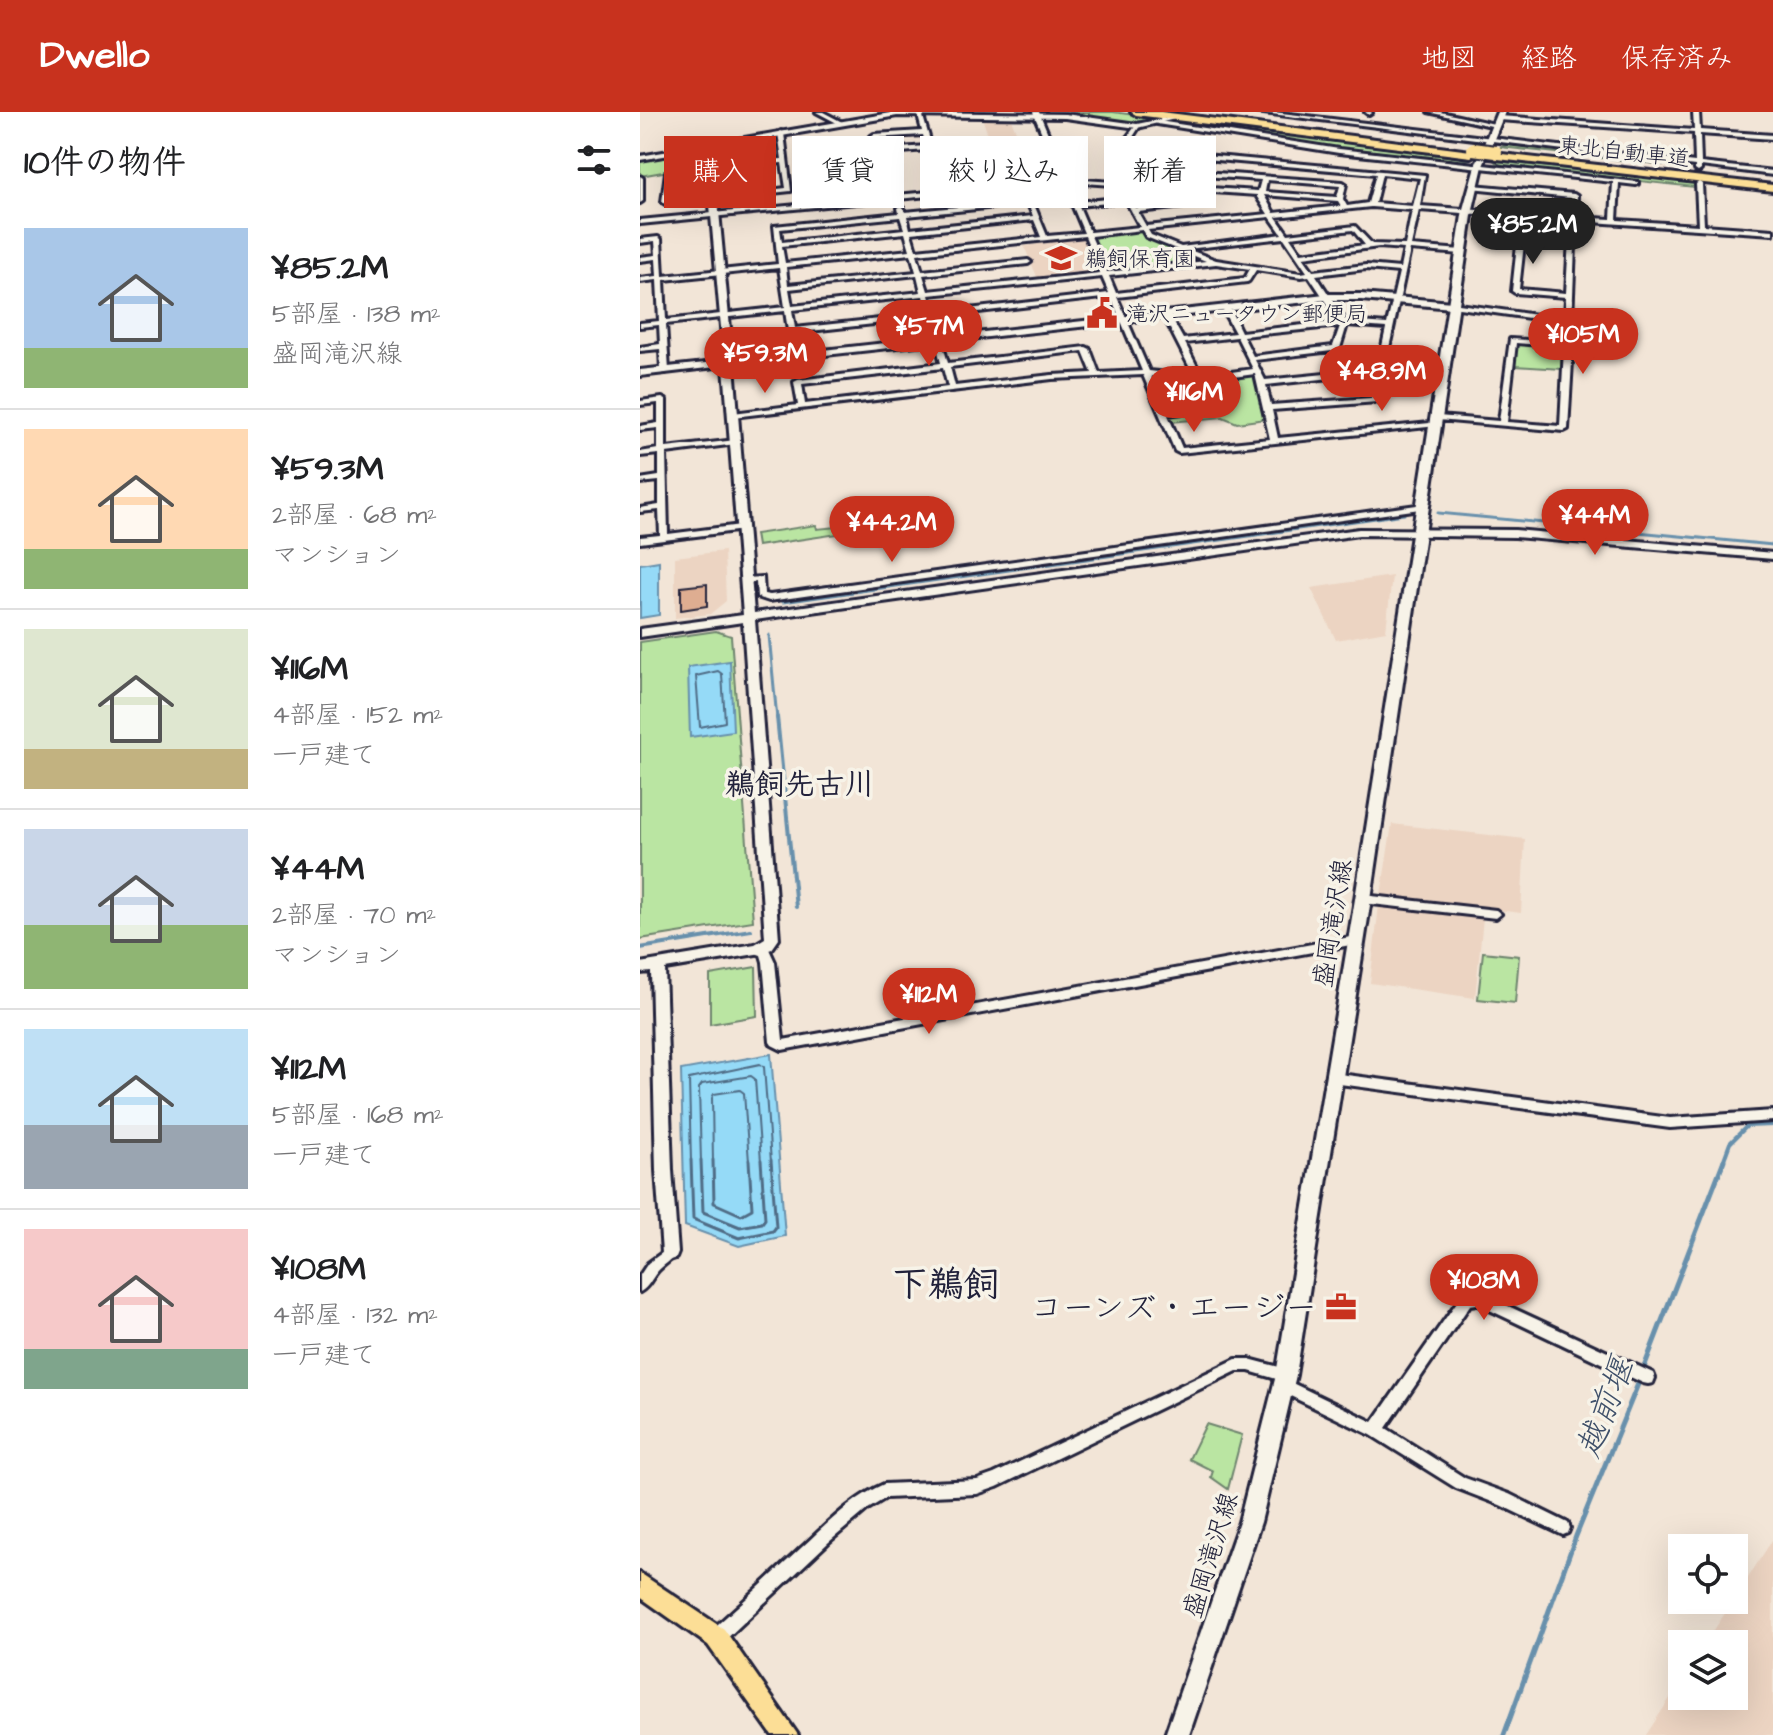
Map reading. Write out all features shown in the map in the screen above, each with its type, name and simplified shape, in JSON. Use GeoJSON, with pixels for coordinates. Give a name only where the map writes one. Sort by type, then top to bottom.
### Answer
{"type":"FeatureCollection","features":[{"type":"Feature","properties":{"kind":"highway","name":"東北自動車道"},"geometry":{"type":"LineString","coordinates":[[1136,112],[1472,151]]}},
{"type":"Feature","properties":{"kind":"highway","name":"東北自動車道"},"geometry":{"type":"LineString","coordinates":[[1172,116],[1773,185]]}},
{"type":"Feature","properties":{"kind":"main road","name":"盛岡滝沢線"},"geometry":{"type":"LineString","coordinates":[[1177,1735],[1250,1522],[1284,1380],[1363,899],[1468,209],[1479,166],[1499,118]]}},
{"type":"Feature","properties":{"kind":"main road"},"geometry":{"type":"LineString","coordinates":[[640,1584],[716,1637],[786,1735]]}},
{"type":"Feature","properties":{"kind":"street"},"geometry":{"type":"LineString","coordinates":[[819,112],[839,122]]}},
{"type":"Feature","properties":{"kind":"street"},"geometry":{"type":"LineString","coordinates":[[1258,112],[1698,168],[1773,173]]}},
{"type":"Feature","properties":{"kind":"street"},"geometry":{"type":"LineString","coordinates":[[1431,112],[1773,137]]}},
{"type":"Feature","properties":{"kind":"street"},"geometry":{"type":"LineString","coordinates":[[1579,112],[1579,123]]}},
{"type":"Feature","properties":{"kind":"street"},"geometry":{"type":"LineString","coordinates":[[1696,112],[1698,168]]}},
{"type":"Feature","properties":{"kind":"street"},"geometry":{"type":"LineString","coordinates":[[919,113],[926,136]]}},
{"type":"Feature","properties":{"kind":"street"},"geometry":{"type":"LineString","coordinates":[[764,136],[839,122],[919,113],[1036,114],[1137,126],[1159,123],[1305,146],[1636,183]]}},
{"type":"Feature","properties":{"kind":"street"},"geometry":{"type":"LineString","coordinates":[[1036,114],[1045,136]]}},
{"type":"Feature","properties":{"kind":"street"},"geometry":{"type":"LineString","coordinates":[[1159,123],[1172,116]]}},
{"type":"Feature","properties":{"kind":"street"},"geometry":{"type":"LineString","coordinates":[[1130,136],[1137,126]]}},
{"type":"Feature","properties":{"kind":"street"},"geometry":{"type":"LineString","coordinates":[[640,222],[792,207],[781,133]]}},
{"type":"Feature","properties":{"kind":"street"},"geometry":{"type":"LineString","coordinates":[[874,136],[925,133]]}},
{"type":"Feature","properties":{"kind":"street"},"geometry":{"type":"LineString","coordinates":[[1297,166],[1305,146]]}},
{"type":"Feature","properties":{"kind":"street"},"geometry":{"type":"LineString","coordinates":[[640,158],[664,154]]}},
{"type":"Feature","properties":{"kind":"street"},"geometry":{"type":"LineString","coordinates":[[1216,158],[1423,176],[1374,400],[1267,408]]}},
{"type":"Feature","properties":{"kind":"street"},"geometry":{"type":"LineString","coordinates":[[776,162],[785,161]]}},
{"type":"Feature","properties":{"kind":"street"},"geometry":{"type":"LineString","coordinates":[[1371,205],[1380,172]]}},
{"type":"Feature","properties":{"kind":"street"},"geometry":{"type":"LineString","coordinates":[[1216,175],[1343,184],[1340,199],[1345,207]]}},
{"type":"Feature","properties":{"kind":"street"},"geometry":{"type":"LineString","coordinates":[[640,178],[640,201]]}},
{"type":"Feature","properties":{"kind":"street"},"geometry":{"type":"LineString","coordinates":[[1259,194],[1265,178]]}},
{"type":"Feature","properties":{"kind":"street"},"geometry":{"type":"LineString","coordinates":[[1614,221],[1616,181]]}},
{"type":"Feature","properties":{"kind":"street"},"geometry":{"type":"LineString","coordinates":[[1699,184],[1701,228]]}},
{"type":"Feature","properties":{"kind":"street"},"geometry":{"type":"LineString","coordinates":[[1077,208],[1179,451],[1437,421],[1564,429],[1574,196],[1473,187]]}},
{"type":"Feature","properties":{"kind":"street"},"geometry":{"type":"LineString","coordinates":[[776,191],[789,190]]}},
{"type":"Feature","properties":{"kind":"street"},"geometry":{"type":"LineString","coordinates":[[1216,191],[1340,199]]}},
{"type":"Feature","properties":{"kind":"street"},"geometry":{"type":"LineString","coordinates":[[1259,194],[1344,323],[1328,376],[1262,383]]}},
{"type":"Feature","properties":{"kind":"street"},"geometry":{"type":"LineString","coordinates":[[1088,203],[1128,199],[1148,236],[1184,247],[1216,262]]}},
{"type":"Feature","properties":{"kind":"street"},"geometry":{"type":"LineString","coordinates":[[1044,237],[1030,202],[776,227],[792,331],[1247,280],[1254,268]]}},
{"type":"Feature","properties":{"kind":"street"},"geometry":{"type":"LineString","coordinates":[[640,280],[1371,205],[1468,209],[1773,232]]}},
{"type":"Feature","properties":{"kind":"street"},"geometry":{"type":"LineString","coordinates":[[640,968],[756,949],[767,945],[772,939],[736,442],[714,208]]}},
{"type":"Feature","properties":{"kind":"street"},"geometry":{"type":"LineString","coordinates":[[901,208],[952,388]]}},
{"type":"Feature","properties":{"kind":"street"},"geometry":{"type":"LineString","coordinates":[[1134,210],[1153,208]]}},
{"type":"Feature","properties":{"kind":"street"},"geometry":{"type":"LineString","coordinates":[[1205,208],[1213,219]]}},
{"type":"Feature","properties":{"kind":"street"},"geometry":{"type":"LineString","coordinates":[[1524,213],[1515,291],[1571,295]]}},
{"type":"Feature","properties":{"kind":"street"},"geometry":{"type":"LineString","coordinates":[[779,244],[1036,218]]}},
{"type":"Feature","properties":{"kind":"street"},"geometry":{"type":"LineString","coordinates":[[1184,247],[1355,228],[1370,246]]}},
{"type":"Feature","properties":{"kind":"street"},"geometry":{"type":"LineString","coordinates":[[640,241],[658,239],[665,371]]}},
{"type":"Feature","properties":{"kind":"street"},"geometry":{"type":"LineString","coordinates":[[1019,241],[1036,281]]}},
{"type":"Feature","properties":{"kind":"street"},"geometry":{"type":"LineString","coordinates":[[1301,255],[1370,246],[1462,252]]}},
{"type":"Feature","properties":{"kind":"street"},"geometry":{"type":"LineString","coordinates":[[640,259],[660,257]]}},
{"type":"Feature","properties":{"kind":"street"},"geometry":{"type":"LineString","coordinates":[[785,287],[1028,262]]}},
{"type":"Feature","properties":{"kind":"street"},"geometry":{"type":"LineString","coordinates":[[640,325],[1216,262],[1312,274],[1366,267],[1403,270]]}},
{"type":"Feature","properties":{"kind":"street"},"geometry":{"type":"LineString","coordinates":[[640,373],[1325,297],[1452,305],[1570,322]]}},
{"type":"Feature","properties":{"kind":"street"},"geometry":{"type":"LineString","coordinates":[[1226,309],[1258,371],[1274,440]]}},
{"type":"Feature","properties":{"kind":"street"},"geometry":{"type":"LineString","coordinates":[[1164,413],[1213,406],[1167,315]]}},
{"type":"Feature","properties":{"kind":"street"},"geometry":{"type":"LineString","coordinates":[[1180,341],[1344,323],[1390,326]]}},
{"type":"Feature","properties":{"kind":"street"},"geometry":{"type":"LineString","coordinates":[[1503,424],[1513,341],[1569,345]]}},
{"type":"Feature","properties":{"kind":"street"},"geometry":{"type":"LineString","coordinates":[[640,349],[663,346]]}},
{"type":"Feature","properties":{"kind":"street"},"geometry":{"type":"LineString","coordinates":[[1252,358],[1337,348]]}},
{"type":"Feature","properties":{"kind":"street"},"geometry":{"type":"LineString","coordinates":[[802,406],[798,382],[1086,349],[1096,375]]}},
{"type":"Feature","properties":{"kind":"street"},"geometry":{"type":"LineString","coordinates":[[1382,364],[1444,369]]}},
{"type":"Feature","properties":{"kind":"street"},"geometry":{"type":"LineString","coordinates":[[733,415],[952,388],[1096,375],[1146,373],[1199,379],[1258,371]]}},
{"type":"Feature","properties":{"kind":"street"},"geometry":{"type":"LineString","coordinates":[[640,403],[662,400],[664,537]]}},
{"type":"Feature","properties":{"kind":"street"},"geometry":{"type":"LineString","coordinates":[[640,428],[662,425]]}},
{"type":"Feature","properties":{"kind":"street"},"geometry":{"type":"LineString","coordinates":[[640,454],[736,442]]}},
{"type":"Feature","properties":{"kind":"street"},"geometry":{"type":"LineString","coordinates":[[640,481],[663,478]]}},
{"type":"Feature","properties":{"kind":"street"},"geometry":{"type":"LineString","coordinates":[[745,581],[760,579],[760,595],[769,598],[1424,506]]}},
{"type":"Feature","properties":{"kind":"street"},"geometry":{"type":"LineString","coordinates":[[640,510],[663,507]]}},
{"type":"Feature","properties":{"kind":"street"},"geometry":{"type":"LineString","coordinates":[[640,540],[741,528]]}},
{"type":"Feature","properties":{"kind":"street"},"geometry":{"type":"LineString","coordinates":[[640,633],[1359,532],[1420,530],[1652,543],[1773,556]]}},
{"type":"Feature","properties":{"kind":"street"},"geometry":{"type":"LineString","coordinates":[[1363,899],[1496,914]]}},
{"type":"Feature","properties":{"kind":"street"},"geometry":{"type":"LineString","coordinates":[[756,949],[765,952],[769,962],[776,1042],[782,1045],[1356,940]]}},
{"type":"Feature","properties":{"kind":"street"},"geometry":{"type":"LineString","coordinates":[[640,1286],[653,1267],[670,1253],[664,1170],[658,965]]}},
{"type":"Feature","properties":{"kind":"street"},"geometry":{"type":"LineString","coordinates":[[1332,1078],[1670,1123],[1773,1116]]}},
{"type":"Feature","properties":{"kind":"street"},"geometry":{"type":"LineString","coordinates":[[1376,1430],[1466,1300],[1478,1298],[1642,1375]]}},
{"type":"Feature","properties":{"kind":"street"},"geometry":{"type":"LineString","coordinates":[[716,1637],[824,1537],[863,1504],[884,1491],[977,1487],[997,1480],[1236,1365],[1249,1365],[1284,1380],[1376,1430],[1461,1483],[1504,1499],[1563,1528]]}},
{"type":"Feature","properties":{"kind":"shaded area"},"geometry":{"type":"Polygon","coordinates":[[[982,118],[1011,119],[1017,134],[1037,133],[1038,136],[989,136],[982,118]]]}},
{"type":"Feature","properties":{"kind":"shaded area","name":"鵜飼保育園"},"geometry":{"type":"Polygon","coordinates":[[[1083,238],[1096,273],[1038,279],[1024,246],[1083,238]]]}},
{"type":"Feature","properties":{"kind":"shaded area"},"geometry":{"type":"Polygon","coordinates":[[[724,551],[726,601],[710,614],[675,618],[675,557],[724,551]]]}},
{"type":"Feature","properties":{"kind":"shaded area"},"geometry":{"type":"Polygon","coordinates":[[[1392,576],[1386,631],[1336,640],[1311,588],[1392,576]]]}},
{"type":"Feature","properties":{"kind":"shaded area"},"geometry":{"type":"Polygon","coordinates":[[[1392,824],[1525,839],[1521,913],[1381,895],[1392,824]]]}},
{"type":"Feature","properties":{"kind":"shaded area"},"geometry":{"type":"Polygon","coordinates":[[[1379,905],[1483,918],[1475,998],[1370,983],[1379,905]]]}},
{"type":"Feature","properties":{"kind":"shaded area"},"geometry":{"type":"Polygon","coordinates":[[[1773,1539],[1773,1735],[1646,1735],[1668,1701],[1668,1710],[1748,1710],[1748,1630],[1714,1630],[1724,1614],[1748,1614],[1748,1578],[1773,1539]]]}},
{"type":"Feature","properties":{"kind":"green space"},"geometry":{"type":"Polygon","coordinates":[[[1042,112],[1113,112],[1164,119],[1118,123],[1042,112]]]}},
{"type":"Feature","properties":{"kind":"green space"},"geometry":{"type":"Polygon","coordinates":[[[1180,121],[1470,159],[1460,161],[1340,149],[1179,126],[1180,121]]]}},
{"type":"Feature","properties":{"kind":"green space"},"geometry":{"type":"Polygon","coordinates":[[[1512,144],[1689,165],[1696,168],[1500,147],[1512,144]]]}},
{"type":"Feature","properties":{"kind":"green space"},"geometry":{"type":"Polygon","coordinates":[[[664,157],[664,172],[640,176],[640,161],[664,157]]]}},
{"type":"Feature","properties":{"kind":"green space"},"geometry":{"type":"Polygon","coordinates":[[[1494,161],[1694,182],[1694,187],[1502,166],[1494,161]]]}},
{"type":"Feature","properties":{"kind":"green space"},"geometry":{"type":"Polygon","coordinates":[[[1529,215],[1569,218],[1567,248],[1527,245],[1529,215]]]}},
{"type":"Feature","properties":{"kind":"green space"},"geometry":{"type":"Polygon","coordinates":[[[1139,230],[1145,236],[1210,261],[1105,271],[1090,235],[1139,230]]]}},
{"type":"Feature","properties":{"kind":"green space"},"geometry":{"type":"Polygon","coordinates":[[[1515,344],[1564,346],[1562,369],[1514,366],[1515,344]]]}},
{"type":"Feature","properties":{"kind":"green space"},"geometry":{"type":"Polygon","coordinates":[[[1257,372],[1266,419],[1237,423],[1223,417],[1171,422],[1167,414],[1215,407],[1202,379],[1257,372]]]}},
{"type":"Feature","properties":{"kind":"green space"},"geometry":{"type":"Polygon","coordinates":[[[816,525],[817,529],[837,527],[838,534],[757,546],[755,534],[816,525]]]}},
{"type":"Feature","properties":{"kind":"green space"},"geometry":{"type":"Polygon","coordinates":[[[716,631],[731,636],[753,921],[640,939],[640,642],[716,631]]]}},
{"type":"Feature","properties":{"kind":"green space"},"geometry":{"type":"Polygon","coordinates":[[[1483,952],[1519,956],[1515,1003],[1478,999],[1483,952]]]}},
{"type":"Feature","properties":{"kind":"green space"},"geometry":{"type":"Polygon","coordinates":[[[756,967],[757,1016],[710,1024],[710,975],[756,967]]]}},
{"type":"Feature","properties":{"kind":"green space"},"geometry":{"type":"Polygon","coordinates":[[[1206,1424],[1242,1435],[1228,1489],[1211,1477],[1213,1471],[1189,1459],[1206,1424]]]}},
{"type":"Feature","properties":{"kind":"water"},"geometry":{"type":"Polygon","coordinates":[[[659,561],[659,615],[640,618],[640,564],[659,561]]]}},
{"type":"Feature","properties":{"kind":"water"},"geometry":{"type":"Polygon","coordinates":[[[730,661],[733,731],[690,737],[688,667],[730,661]]]}},
{"type":"Feature","properties":{"kind":"water"},"geometry":{"type":"Polygon","coordinates":[[[771,1054],[785,1236],[739,1246],[685,1226],[681,1070],[771,1054]]]}},
{"type":"Feature","properties":{"kind":"building"},"geometry":{"type":"Polygon","coordinates":[[[707,584],[707,606],[681,610],[681,587],[707,584]]]}},
{"type":"Feature","properties":{"kind":"waterway"},"geometry":{"type":"LineString","coordinates":[[1438,513],[1773,545]]}},
{"type":"Feature","properties":{"kind":"waterway"},"geometry":{"type":"LineString","coordinates":[[783,602],[1404,514]]}},
{"type":"Feature","properties":{"kind":"waterway"},"geometry":{"type":"LineString","coordinates":[[769,635],[777,719]]}},
{"type":"Feature","properties":{"kind":"waterway"},"geometry":{"type":"LineString","coordinates":[[777,717],[796,907]]}},
{"type":"Feature","properties":{"kind":"waterway"},"geometry":{"type":"LineString","coordinates":[[640,948],[751,930]]}},
{"type":"Feature","properties":{"kind":"waterway","name":"越前堰"},"geometry":{"type":"LineString","coordinates":[[1723,1162],[1730,1143],[1747,1126],[1773,1125]]}},
{"type":"Feature","properties":{"kind":"waterway","name":"越前堰"},"geometry":{"type":"LineString","coordinates":[[1643,1370],[1724,1160]]}},
{"type":"Feature","properties":{"kind":"waterway","name":"越前堰"},"geometry":{"type":"LineString","coordinates":[[1504,1735],[1576,1536],[1640,1379]]}},
{"type":"Feature","properties":{"kind":"tunnel"},"geometry":{"type":"LineString","coordinates":[[1171,119],[1193,112]]}},
{"type":"Feature","properties":{"kind":"place","name":"鵜飼保育園"},"geometry":{"type":"Point","coordinates":[1061,258]}},
{"type":"Feature","properties":{"kind":"place","name":"滝沢ニュータウン郵便局"},"geometry":{"type":"Point","coordinates":[1102,313]}},
{"type":"Feature","properties":{"kind":"place","name":"コーンズ・エージー"},"geometry":{"type":"Point","coordinates":[1341,1307]}},
{"type":"Feature","properties":{"kind":"district","name":"鵜飼先古川"},"geometry":{"type":"Point","coordinates":[800,784]}},
{"type":"Feature","properties":{"kind":"district","name":"下鵜飼"},"geometry":{"type":"Point","coordinates":[946,1283]}}]}
